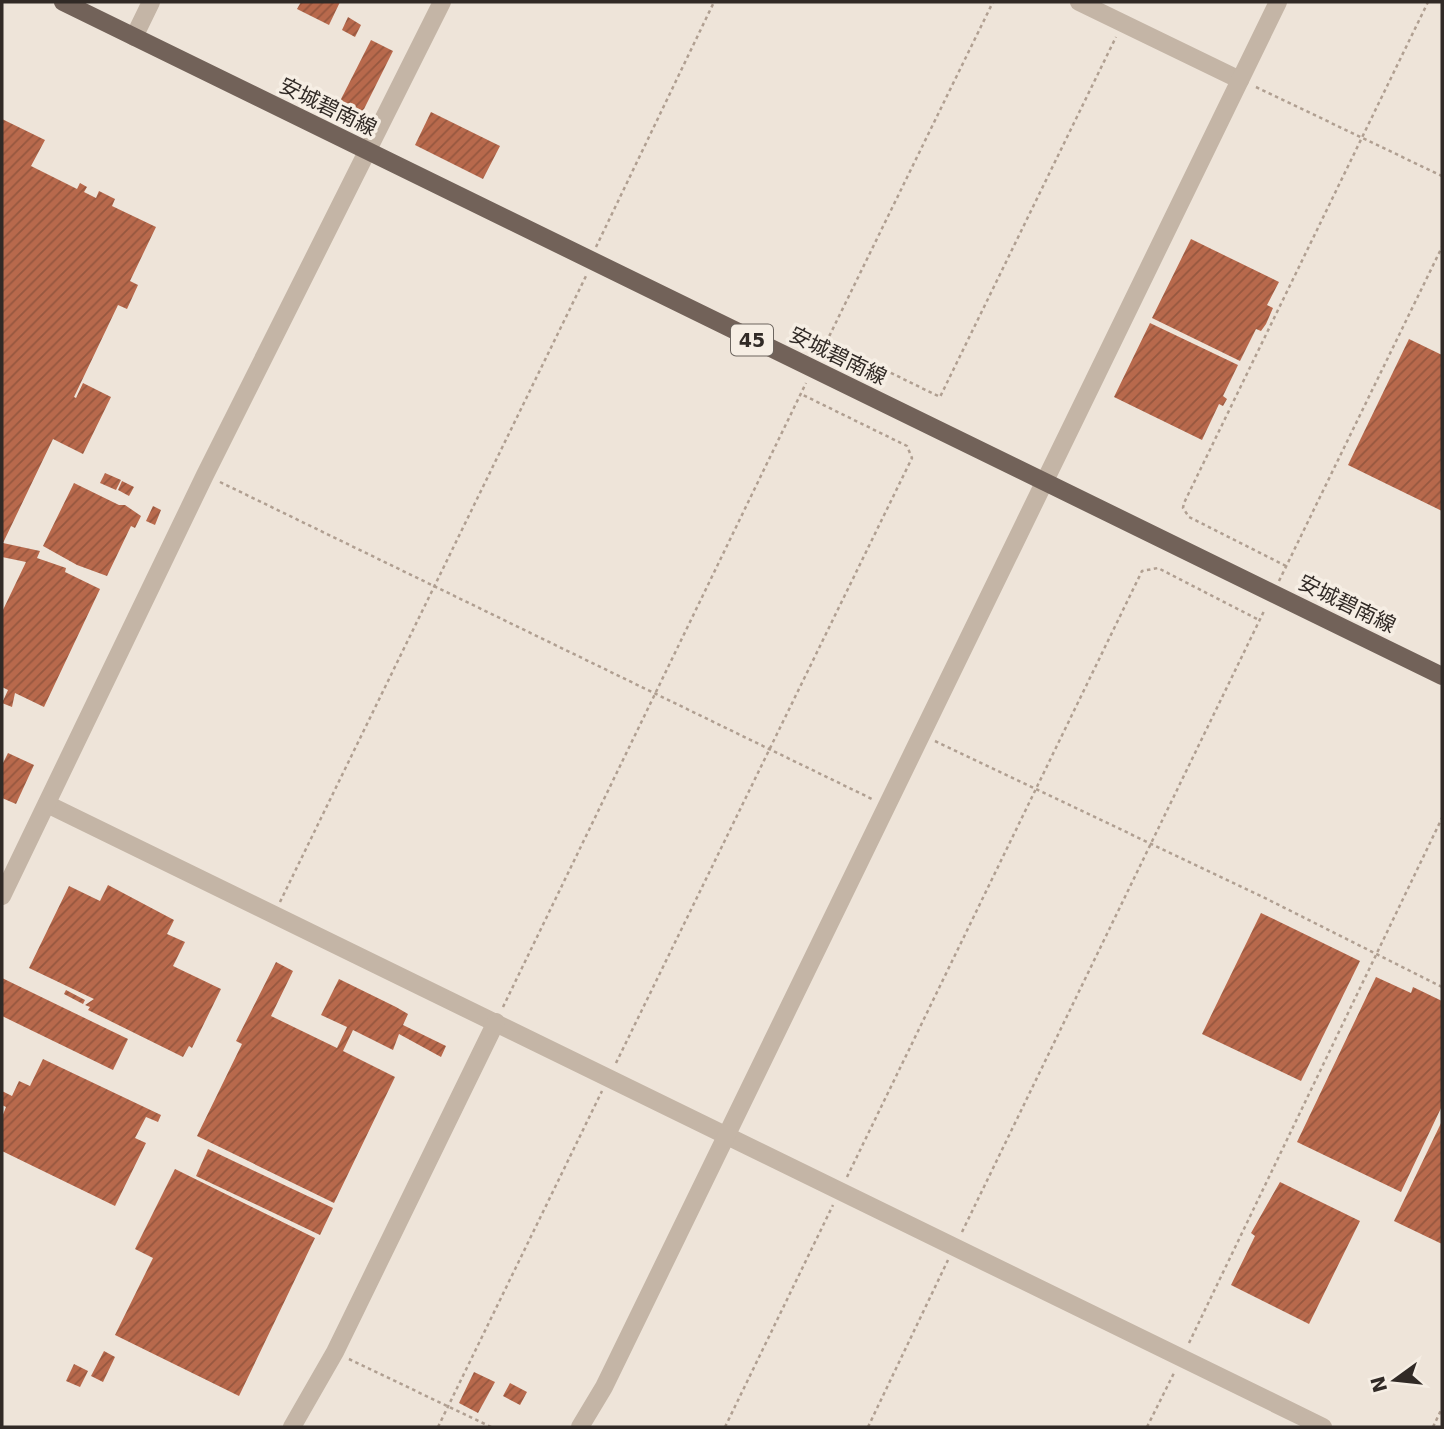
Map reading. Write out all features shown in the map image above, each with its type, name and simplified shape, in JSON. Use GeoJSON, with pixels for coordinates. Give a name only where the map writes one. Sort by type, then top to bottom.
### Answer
{"type":"FeatureCollection","features":[{"type":"Feature","properties":{"kind":"main road","name":"安城碧南線"},"geometry":{"type":"LineString","coordinates":[[63,2],[1442,676]]}},
{"type":"Feature","properties":{"kind":"street"},"geometry":{"type":"LineString","coordinates":[[134,37],[151,2]]}},
{"type":"Feature","properties":{"kind":"street"},"geometry":{"type":"LineString","coordinates":[[2,897],[205,475],[442,2]]}},
{"type":"Feature","properties":{"kind":"street"},"geometry":{"type":"LineString","coordinates":[[1079,2],[1240,80]]}},
{"type":"Feature","properties":{"kind":"street"},"geometry":{"type":"LineString","coordinates":[[580,1427],[604,1387],[1278,2]]}},
{"type":"Feature","properties":{"kind":"street"},"geometry":{"type":"LineString","coordinates":[[47,804],[1323,1427]]}},
{"type":"Feature","properties":{"kind":"street"},"geometry":{"type":"LineString","coordinates":[[292,1427],[335,1352],[496,1023]]}},
{"type":"Feature","properties":{"kind":"path"},"geometry":{"type":"LineString","coordinates":[[274,914],[585,282],[599,237],[714,2]]}},
{"type":"Feature","properties":{"kind":"path"},"geometry":{"type":"LineString","coordinates":[[496,1023],[993,2]]}},
{"type":"Feature","properties":{"kind":"path"},"geometry":{"type":"LineString","coordinates":[[1286,566],[1189,517],[1183,508],[1428,2]]}},
{"type":"Feature","properties":{"kind":"path"},"geometry":{"type":"LineString","coordinates":[[828,342],[940,397],[1123,23]]}},
{"type":"Feature","properties":{"kind":"path"},"geometry":{"type":"LineString","coordinates":[[1240,80],[1442,176]]}},
{"type":"Feature","properties":{"kind":"path"},"geometry":{"type":"LineString","coordinates":[[868,1427],[1442,247]]}},
{"type":"Feature","properties":{"kind":"path"},"geometry":{"type":"LineString","coordinates":[[438,1427],[912,458],[907,446],[801,394]]}},
{"type":"Feature","properties":{"kind":"path"},"geometry":{"type":"LineString","coordinates":[[205,475],[656,696],[888,806]]}},
{"type":"Feature","properties":{"kind":"path"},"geometry":{"type":"LineString","coordinates":[[725,1427],[1142,571],[1158,568],[1259,620]]}},
{"type":"Feature","properties":{"kind":"path"},"geometry":{"type":"LineString","coordinates":[[922,735],[1267,899],[1442,987]]}},
{"type":"Feature","properties":{"kind":"path"},"geometry":{"type":"LineString","coordinates":[[1147,1427],[1442,818]]}},
{"type":"Feature","properties":{"kind":"path"},"geometry":{"type":"LineString","coordinates":[[335,1352],[491,1427]]}},
{"type":"Feature","properties":{"kind":"path"},"geometry":{"type":"LineString","coordinates":[[1433,1427],[1442,1408]]}},
{"type":"Feature","properties":{"kind":"building"},"geometry":{"type":"Polygon","coordinates":[[[301,2],[340,2],[329,25],[297,9],[301,2]]]}},
{"type":"Feature","properties":{"kind":"building"},"geometry":{"type":"Polygon","coordinates":[[[348,17],[361,25],[355,37],[342,30],[348,17]]]}},
{"type":"Feature","properties":{"kind":"building"},"geometry":{"type":"Polygon","coordinates":[[[371,40],[393,51],[363,111],[354,115],[337,107],[371,40]]]}},
{"type":"Feature","properties":{"kind":"building"},"geometry":{"type":"Polygon","coordinates":[[[431,112],[500,146],[483,179],[415,145],[431,112]]]}},
{"type":"Feature","properties":{"kind":"building"},"geometry":{"type":"Polygon","coordinates":[[[2,119],[45,140],[31,166],[77,189],[80,183],[87,187],[84,192],[96,198],[99,191],[115,199],[112,206],[156,227],[130,281],[138,285],[127,309],[118,305],[74,397],[76,398],[83,383],[111,397],[83,454],[53,439],[3,543],[40,551],[37,558],[66,568],[65,572],[100,589],[44,707],[15,693],[12,707],[2,703],[8,690],[2,687],[2,612],[26,562],[2,557],[2,119]]]}},
{"type":"Feature","properties":{"kind":"building"},"geometry":{"type":"Polygon","coordinates":[[[1191,239],[1279,282],[1267,305],[1273,308],[1266,324],[1261,331],[1256,329],[1240,361],[1152,318],[1191,239]]]}},
{"type":"Feature","properties":{"kind":"building"},"geometry":{"type":"Polygon","coordinates":[[[1150,323],[1238,365],[1223,396],[1227,399],[1223,406],[1219,404],[1202,440],[1114,397],[1150,323]]]}},
{"type":"Feature","properties":{"kind":"building"},"geometry":{"type":"Polygon","coordinates":[[[1409,339],[1442,355],[1442,511],[1348,465],[1409,339]]]}},
{"type":"Feature","properties":{"kind":"building"},"geometry":{"type":"Polygon","coordinates":[[[105,473],[121,480],[116,490],[100,483],[105,473]]]}},
{"type":"Feature","properties":{"kind":"building"},"geometry":{"type":"Polygon","coordinates":[[[122,481],[134,487],[129,496],[118,490],[122,481]]]}},
{"type":"Feature","properties":{"kind":"building"},"geometry":{"type":"Polygon","coordinates":[[[74,483],[119,505],[125,505],[141,516],[135,528],[131,526],[107,576],[77,565],[43,546],[74,483]]]}},
{"type":"Feature","properties":{"kind":"building"},"geometry":{"type":"Polygon","coordinates":[[[153,506],[161,510],[155,525],[146,521],[153,506]]]}},
{"type":"Feature","properties":{"kind":"building"},"geometry":{"type":"Polygon","coordinates":[[[8,753],[34,765],[16,804],[2,798],[2,765],[8,753]]]}},
{"type":"Feature","properties":{"kind":"building"},"geometry":{"type":"Polygon","coordinates":[[[108,885],[174,920],[167,934],[185,942],[173,966],[221,989],[192,1048],[189,1046],[183,1057],[88,1010],[90,1007],[85,1005],[94,999],[29,968],[69,886],[100,901],[108,885]]]}},
{"type":"Feature","properties":{"kind":"building"},"geometry":{"type":"Polygon","coordinates":[[[1261,913],[1360,961],[1301,1081],[1202,1034],[1261,913]]]}},
{"type":"Feature","properties":{"kind":"building"},"geometry":{"type":"Polygon","coordinates":[[[276,962],[293,971],[271,1016],[337,1048],[347,1027],[321,1015],[339,979],[408,1014],[403,1025],[446,1046],[441,1057],[399,1034],[393,1050],[353,1030],[343,1051],[395,1077],[334,1203],[197,1136],[242,1044],[236,1041],[276,962]]]}},
{"type":"Feature","properties":{"kind":"building"},"geometry":{"type":"Polygon","coordinates":[[[1376,977],[1411,993],[1413,987],[1442,1001],[1442,1106],[1401,1192],[1297,1142],[1376,977]]]}},
{"type":"Feature","properties":{"kind":"building"},"geometry":{"type":"Polygon","coordinates":[[[2,978],[128,1039],[113,1070],[2,1016],[2,978]]]}},
{"type":"Feature","properties":{"kind":"building"},"geometry":{"type":"Polygon","coordinates":[[[66,990],[85,1000],[83,1004],[64,994],[66,990]]]}},
{"type":"Feature","properties":{"kind":"building"},"geometry":{"type":"Polygon","coordinates":[[[43,1059],[161,1115],[158,1122],[146,1117],[135,1138],[146,1143],[115,1206],[2,1151],[2,1117],[6,1107],[2,1105],[2,1091],[12,1096],[19,1081],[30,1086],[43,1059]]]}},
{"type":"Feature","properties":{"kind":"building"},"geometry":{"type":"Polygon","coordinates":[[[1442,1121],[1442,1244],[1394,1221],[1442,1121]]]}},
{"type":"Feature","properties":{"kind":"building"},"geometry":{"type":"Polygon","coordinates":[[[208,1149],[333,1208],[320,1235],[196,1176],[208,1149]]]}},
{"type":"Feature","properties":{"kind":"building"},"geometry":{"type":"Polygon","coordinates":[[[175,1169],[315,1238],[239,1396],[115,1335],[153,1258],[135,1249],[175,1169]]]}},
{"type":"Feature","properties":{"kind":"building"},"geometry":{"type":"Polygon","coordinates":[[[1280,1182],[1360,1221],[1309,1324],[1231,1285],[1255,1236],[1251,1233],[1280,1182]]]}},
{"type":"Feature","properties":{"kind":"building"},"geometry":{"type":"Polygon","coordinates":[[[104,1351],[115,1357],[103,1382],[91,1376],[104,1351]]]}},
{"type":"Feature","properties":{"kind":"building"},"geometry":{"type":"Polygon","coordinates":[[[74,1364],[88,1371],[80,1387],[66,1381],[74,1364]]]}},
{"type":"Feature","properties":{"kind":"building"},"geometry":{"type":"Polygon","coordinates":[[[474,1372],[495,1382],[478,1413],[459,1403],[474,1372]]]}},
{"type":"Feature","properties":{"kind":"building"},"geometry":{"type":"Polygon","coordinates":[[[510,1383],[527,1392],[520,1405],[503,1396],[510,1383]]]}}]}
